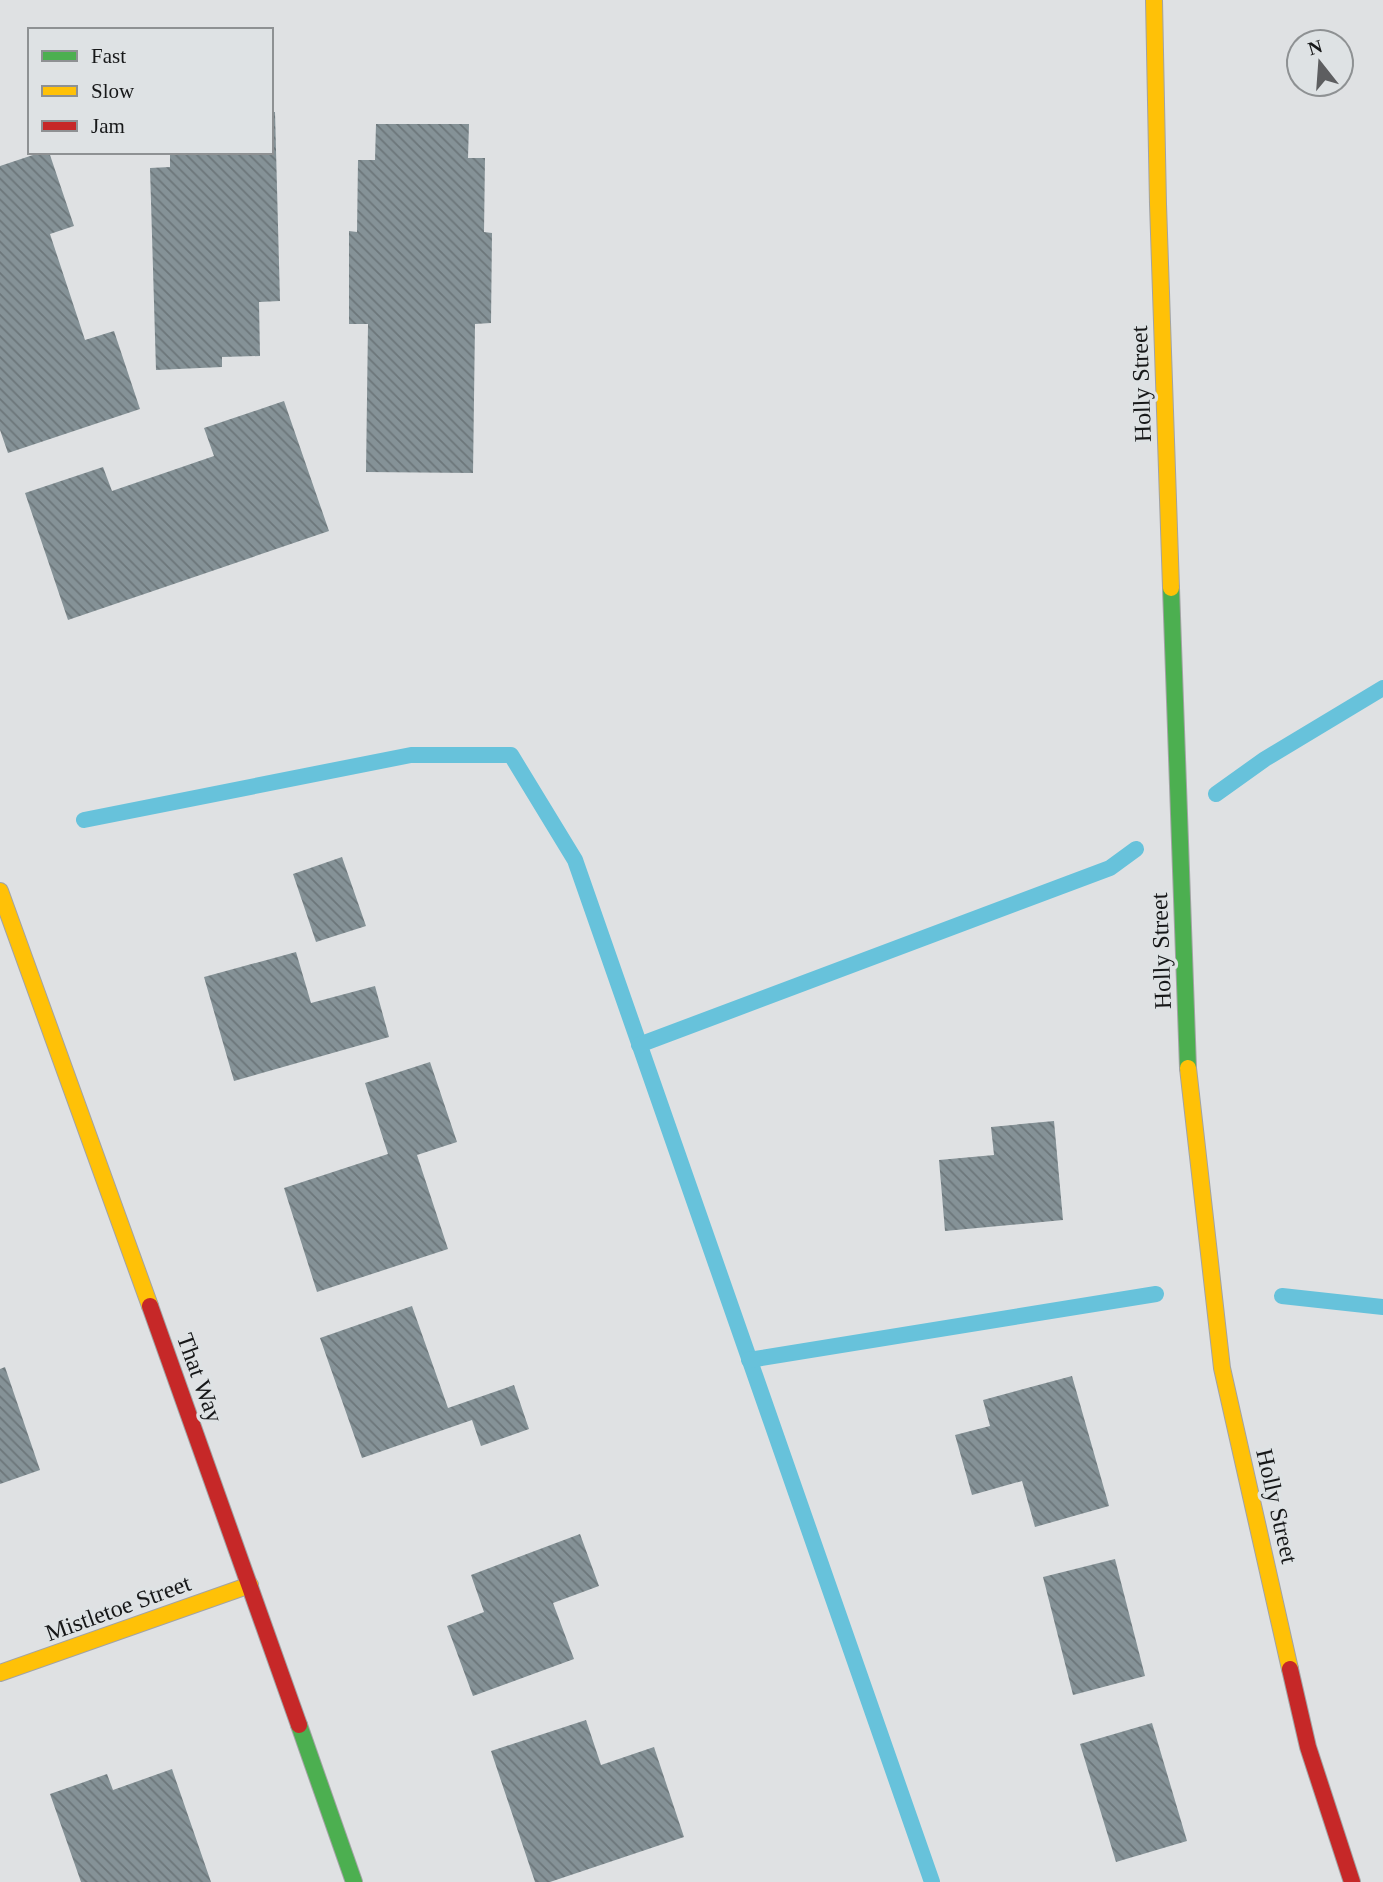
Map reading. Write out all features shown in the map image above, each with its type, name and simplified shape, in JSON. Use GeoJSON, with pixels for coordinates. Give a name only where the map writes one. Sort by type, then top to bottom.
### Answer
{"type":"FeatureCollection","features":[{"type":"Feature","properties":{"kind":"street","name":"Holly Street"},"geometry":{"type":"LineString","coordinates":[[1154,0],[1158,218],[1188,1068],[1222,1368],[1308,1747],[1352,1882]]}},
{"type":"Feature","properties":{"kind":"street","name":"That Way"},"geometry":{"type":"LineString","coordinates":[[0,891],[354,1882]]}},
{"type":"Feature","properties":{"kind":"street","name":"Mistletoe Street"},"geometry":{"type":"LineString","coordinates":[[0,1673],[250,1585]]}},
{"type":"Feature","properties":{"kind":"building"},"geometry":{"type":"Polygon","coordinates":[[[275,112],[280,301],[259,302],[260,356],[222,357],[222,367],[156,370],[150,168],[170,167],[170,154],[273,154],[275,112]]]}},
{"type":"Feature","properties":{"kind":"building"},"geometry":{"type":"Polygon","coordinates":[[[376,124],[469,124],[468,158],[485,158],[484,232],[492,233],[491,323],[475,324],[473,473],[366,472],[368,324],[349,324],[349,231],[357,232],[358,160],[375,160],[376,124]]]}},
{"type":"Feature","properties":{"kind":"building"},"geometry":{"type":"Polygon","coordinates":[[[36,154],[50,154],[74,226],[50,234],[85,340],[114,331],[140,409],[8,453],[0,430],[0,166],[36,154]]]}},
{"type":"Feature","properties":{"kind":"building"},"geometry":{"type":"Polygon","coordinates":[[[284,401],[329,531],[68,620],[25,493],[103,467],[112,491],[214,456],[204,428],[284,401]]]}},
{"type":"Feature","properties":{"kind":"building"},"geometry":{"type":"Polygon","coordinates":[[[342,857],[366,926],[316,942],[293,874],[342,857]]]}},
{"type":"Feature","properties":{"kind":"building"},"geometry":{"type":"Polygon","coordinates":[[[296,952],[311,1003],[375,986],[389,1037],[234,1081],[204,977],[296,952]]]}},
{"type":"Feature","properties":{"kind":"building"},"geometry":{"type":"Polygon","coordinates":[[[430,1062],[457,1142],[417,1155],[448,1249],[317,1292],[284,1188],[388,1154],[365,1083],[430,1062]]]}},
{"type":"Feature","properties":{"kind":"building"},"geometry":{"type":"Polygon","coordinates":[[[1054,1121],[1063,1220],[945,1231],[939,1160],[994,1155],[991,1127],[1054,1121]]]}},
{"type":"Feature","properties":{"kind":"building"},"geometry":{"type":"Polygon","coordinates":[[[412,1306],[448,1408],[514,1385],[529,1429],[481,1446],[472,1420],[362,1458],[320,1338],[412,1306]]]}},
{"type":"Feature","properties":{"kind":"building"},"geometry":{"type":"Polygon","coordinates":[[[5,1367],[40,1470],[0,1484],[0,1369],[5,1367]]]}},
{"type":"Feature","properties":{"kind":"building"},"geometry":{"type":"Polygon","coordinates":[[[1072,1376],[1109,1506],[1035,1527],[1022,1481],[972,1495],[955,1435],[990,1426],[983,1400],[1072,1376]]]}},
{"type":"Feature","properties":{"kind":"building"},"geometry":{"type":"Polygon","coordinates":[[[580,1534],[599,1586],[553,1603],[574,1659],[473,1696],[447,1626],[484,1612],[471,1575],[580,1534]]]}},
{"type":"Feature","properties":{"kind":"building"},"geometry":{"type":"Polygon","coordinates":[[[1115,1559],[1145,1676],[1073,1695],[1043,1577],[1115,1559]]]}},
{"type":"Feature","properties":{"kind":"building"},"geometry":{"type":"Polygon","coordinates":[[[586,1720],[601,1765],[654,1747],[684,1837],[550,1882],[535,1882],[491,1751],[586,1720]]]}},
{"type":"Feature","properties":{"kind":"building"},"geometry":{"type":"Polygon","coordinates":[[[1152,1723],[1187,1841],[1116,1862],[1080,1744],[1152,1723]]]}},
{"type":"Feature","properties":{"kind":"building"},"geometry":{"type":"Polygon","coordinates":[[[172,1769],[211,1882],[81,1882],[50,1794],[107,1774],[113,1790],[172,1769]]]}},
{"type":"Feature","properties":{"kind":"waterway"},"geometry":{"type":"LineString","coordinates":[[1216,794],[1265,759],[1383,688]]}},
{"type":"Feature","properties":{"kind":"waterway"},"geometry":{"type":"LineString","coordinates":[[84,820],[411,755],[511,755],[575,860],[932,1882]]}},
{"type":"Feature","properties":{"kind":"waterway"},"geometry":{"type":"LineString","coordinates":[[639,1045],[1110,868],[1136,849]]}},
{"type":"Feature","properties":{"kind":"waterway"},"geometry":{"type":"LineString","coordinates":[[749,1360],[1156,1294]]}},
{"type":"Feature","properties":{"kind":"waterway"},"geometry":{"type":"LineString","coordinates":[[1282,1296],[1383,1307]]}},
{"type":"Feature","properties":{"kind":"traffic: fast"},"geometry":{"type":"LineString","coordinates":[[1171,588],[1188,1068]]}},
{"type":"Feature","properties":{"kind":"traffic: fast"},"geometry":{"type":"LineString","coordinates":[[299,1725],[354,1882]]}},
{"type":"Feature","properties":{"kind":"traffic: slow"},"geometry":{"type":"LineString","coordinates":[[1154,0],[1171,588]]}},
{"type":"Feature","properties":{"kind":"traffic: slow"},"geometry":{"type":"LineString","coordinates":[[0,891],[150,1306]]}},
{"type":"Feature","properties":{"kind":"traffic: slow"},"geometry":{"type":"LineString","coordinates":[[1188,1068],[1222,1368],[1290,1669]]}},
{"type":"Feature","properties":{"kind":"traffic: slow"},"geometry":{"type":"LineString","coordinates":[[0,1673],[250,1585]]}},
{"type":"Feature","properties":{"kind":"traffic: jam"},"geometry":{"type":"LineString","coordinates":[[150,1306],[299,1725]]}},
{"type":"Feature","properties":{"kind":"traffic: jam"},"geometry":{"type":"LineString","coordinates":[[1290,1669],[1308,1747],[1352,1882]]}}]}
